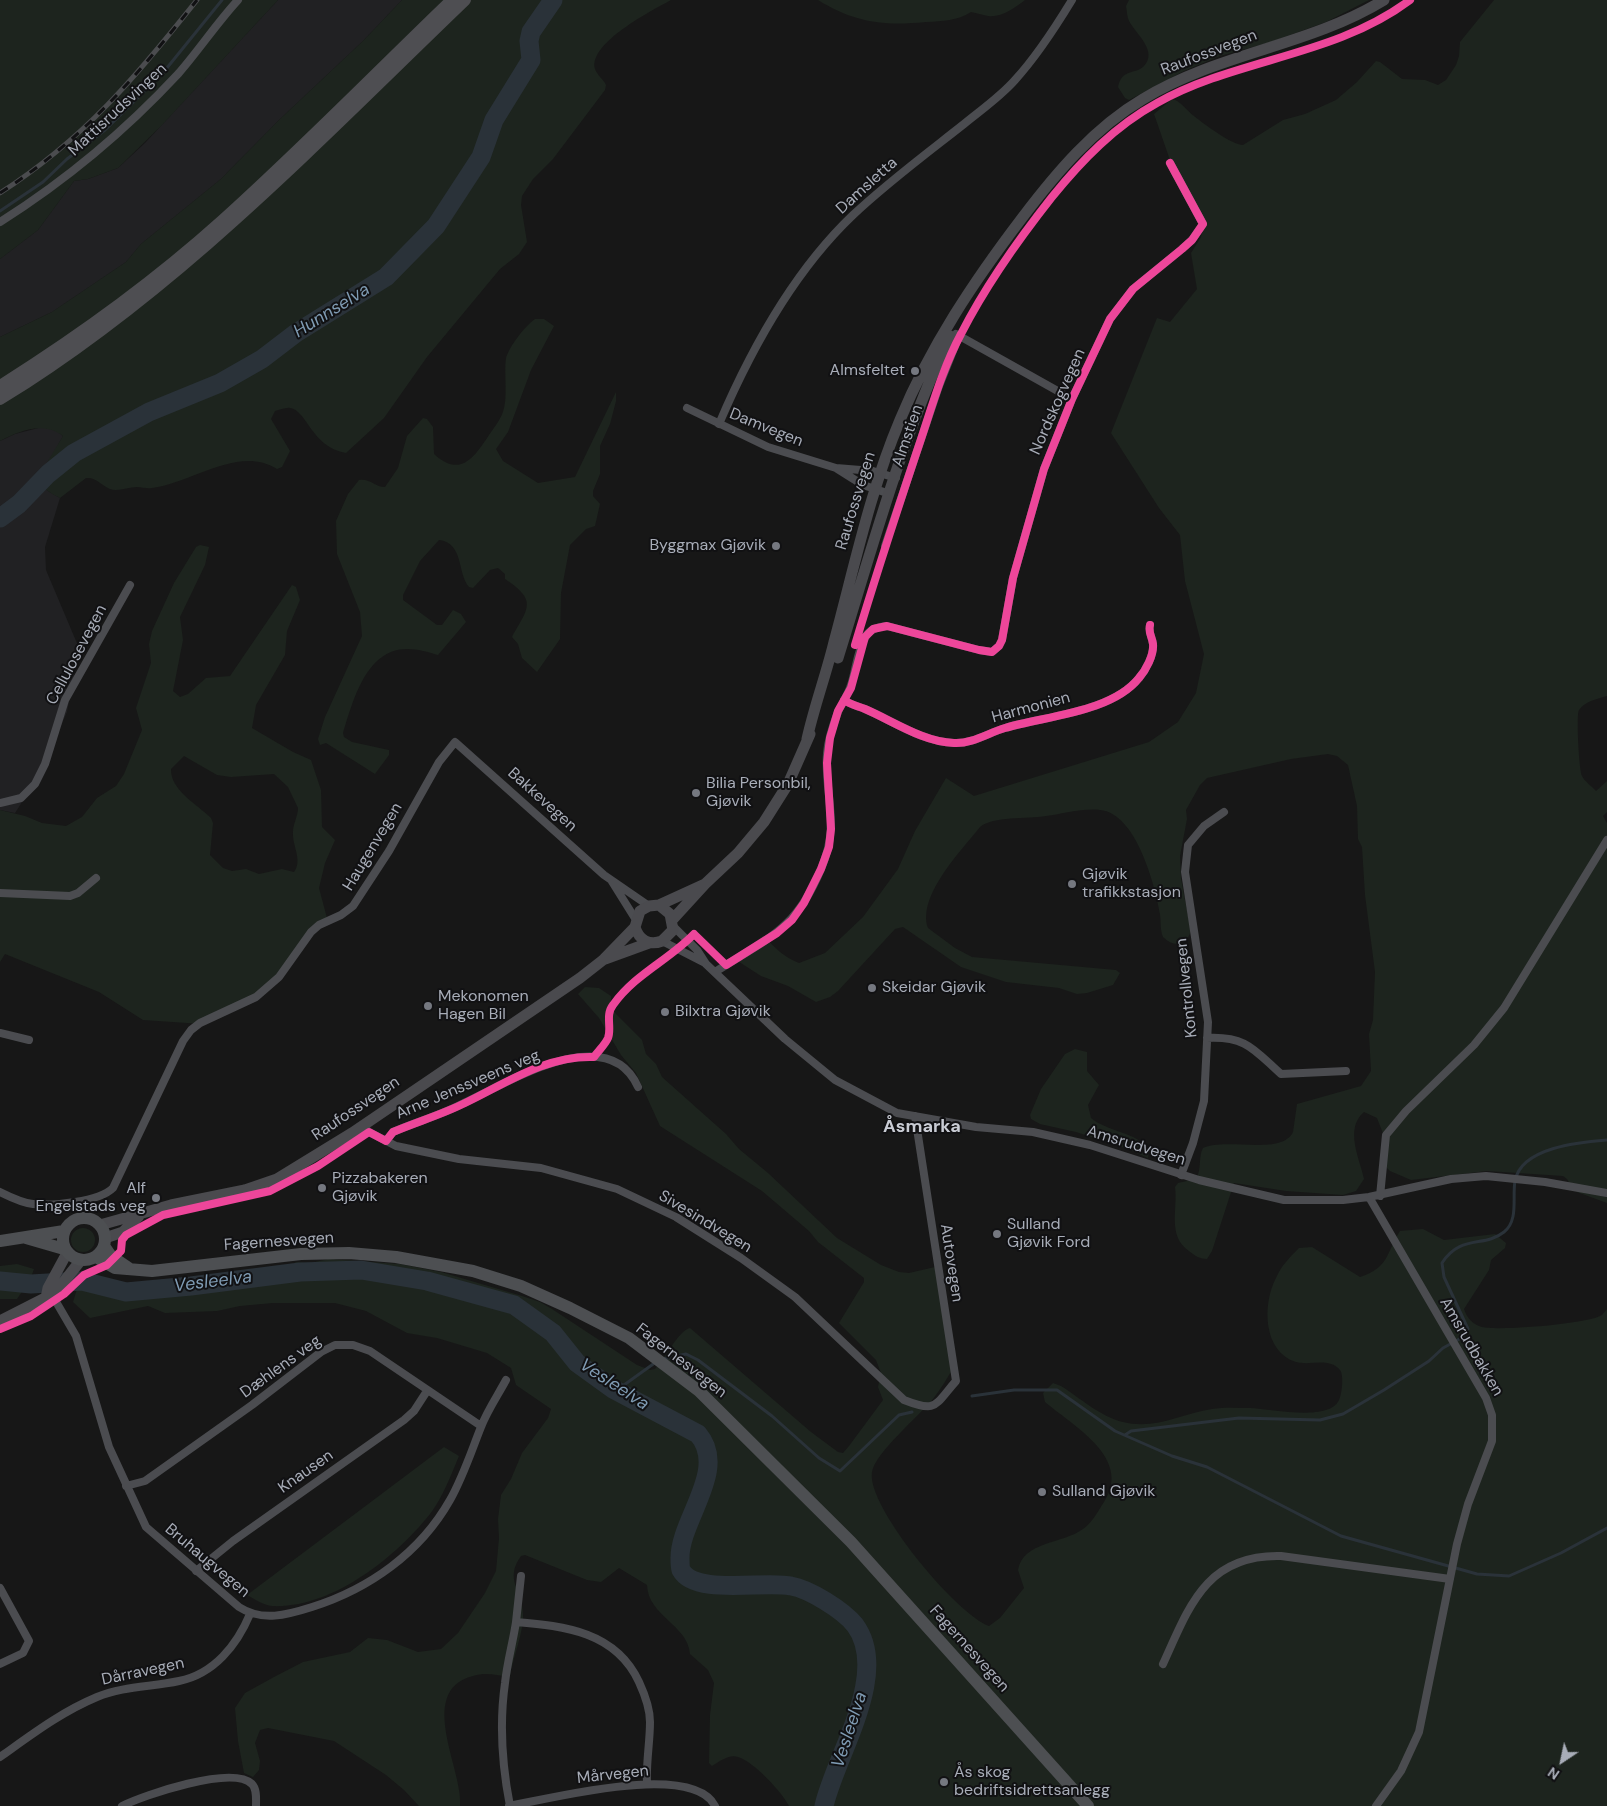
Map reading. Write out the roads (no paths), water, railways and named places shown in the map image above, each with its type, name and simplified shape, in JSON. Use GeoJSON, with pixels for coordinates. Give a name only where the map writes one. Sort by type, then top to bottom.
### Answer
{"type":"FeatureCollection","features":[{"type":"Feature","properties":{"kind":"highway"},"geometry":{"type":"LineString","coordinates":[[0,386],[61,347],[120,304],[215,227],[452,0]]}},
{"type":"Feature","properties":{"kind":"highway"},"geometry":{"type":"LineString","coordinates":[[0,399],[128,311],[209,244],[465,0]]}},
{"type":"Feature","properties":{"kind":"main road","name":"Raufossvegen"},"geometry":{"type":"LineString","coordinates":[[807,739],[815,726],[832,677],[890,494],[933,371],[953,332],[966,295],[974,287],[1011,232],[1058,173],[1101,129],[1129,107],[1188,76],[1344,22],[1384,0]]}},
{"type":"Feature","properties":{"kind":"main road","name":"Raufossvegen"},"geometry":{"type":"LineString","coordinates":[[100,1225],[140,1216],[171,1206],[245,1190],[277,1179],[362,1125],[603,960],[649,943],[662,941],[670,935],[673,922],[704,884],[738,853],[764,822],[788,784],[807,739],[848,585],[881,474],[900,420],[953,332]]}},
{"type":"Feature","properties":{"kind":"main road","name":"Raufossvegen"},"geometry":{"type":"LineString","coordinates":[[603,960],[635,923],[640,911],[704,884]]}},
{"type":"Feature","properties":{"kind":"main road"},"geometry":{"type":"LineString","coordinates":[[654,906],[667,910],[673,922]]}},
{"type":"Feature","properties":{"kind":"main road"},"geometry":{"type":"LineString","coordinates":[[635,923],[640,937],[649,943]]}},
{"type":"Feature","properties":{"kind":"main road"},"geometry":{"type":"LineString","coordinates":[[0,1321],[55,1293],[66,1282],[81,1260],[96,1256],[104,1242],[122,1232],[140,1216]]}},
{"type":"Feature","properties":{"kind":"main road"},"geometry":{"type":"LineString","coordinates":[[46,1298],[48,1288],[66,1251],[64,1231],[69,1223],[80,1218],[91,1219],[100,1225],[104,1242],[111,1256],[130,1269]]}},
{"type":"Feature","properties":{"kind":"main road"},"geometry":{"type":"LineString","coordinates":[[0,1240],[26,1238],[36,1234],[64,1231]]}},
{"type":"Feature","properties":{"kind":"main road"},"geometry":{"type":"LineString","coordinates":[[26,1238],[66,1251],[81,1260]]}},
{"type":"Feature","properties":{"kind":"main road","name":"Fagernesvegen"},"geometry":{"type":"LineString","coordinates":[[96,1256],[109,1266],[122,1270],[152,1270],[301,1254],[349,1253],[396,1257],[473,1271],[521,1286],[629,1338],[699,1391],[851,1542],[1088,1806]]}},
{"type":"Feature","properties":{"kind":"street","name":"Mattisrudsvingen"},"geometry":{"type":"LineString","coordinates":[[0,222],[34,201],[86,161],[134,119],[178,73],[238,0]]}},
{"type":"Feature","properties":{"kind":"street","name":"Damsletta"},"geometry":{"type":"LineString","coordinates":[[719,424],[773,317],[823,247],[851,217],[887,184],[984,109],[1008,87],[1042,47],[1072,0]]}},
{"type":"Feature","properties":{"kind":"street","name":"Nordskogvegen"},"geometry":{"type":"LineString","coordinates":[[844,700],[851,688],[862,644],[869,632],[887,626],[989,652],[999,646],[1002,640],[1013,578],[1037,489],[1072,399],[1110,319],[1121,302],[1144,279],[1192,240],[1203,224],[1170,163]]}},
{"type":"Feature","properties":{"kind":"street"},"geometry":{"type":"LineString","coordinates":[[953,332],[1072,399]]}},
{"type":"Feature","properties":{"kind":"street","name":"Almstien"},"geometry":{"type":"LineString","coordinates":[[886,546],[939,386],[953,332]]}},
{"type":"Feature","properties":{"kind":"street","name":"Damvegen"},"geometry":{"type":"LineString","coordinates":[[687,408],[768,446],[836,468],[896,478]]}},
{"type":"Feature","properties":{"kind":"street","name":"Damvegen"},"geometry":{"type":"LineString","coordinates":[[836,468],[863,485],[890,494]]}},
{"type":"Feature","properties":{"kind":"street","name":"Cellulosevegen"},"geometry":{"type":"LineString","coordinates":[[0,803],[21,798],[35,784],[45,764],[65,700],[130,585]]}},
{"type":"Feature","properties":{"kind":"street","name":"Harmonien"},"geometry":{"type":"LineString","coordinates":[[844,700],[920,734],[952,743],[968,742],[1006,728],[1080,710],[1121,693],[1139,678],[1150,660],[1153,644],[1150,625]]}},
{"type":"Feature","properties":{"kind":"street"},"geometry":{"type":"LineString","coordinates":[[715,972],[777,933],[792,920],[804,904],[821,869],[829,848],[831,829],[828,750],[838,711],[844,700]]}},
{"type":"Feature","properties":{"kind":"street","name":"Bakkevegen"},"geometry":{"type":"LineString","coordinates":[[455,742],[610,879],[654,906]]}},
{"type":"Feature","properties":{"kind":"street","name":"Haugenvegen"},"geometry":{"type":"LineString","coordinates":[[0,1192],[32,1204],[53,1204],[107,1194],[119,1179],[132,1147],[167,1078],[183,1041],[191,1030],[200,1023],[256,998],[279,977],[311,932],[319,925],[341,915],[353,906],[388,851],[439,762],[455,742]]}},
{"type":"Feature","properties":{"kind":"street","name":"Kontrollvegen"},"geometry":{"type":"LineString","coordinates":[[1180,1175],[1193,1143],[1204,1102],[1208,1022],[1185,872],[1188,845],[1204,826],[1224,812]]}},
{"type":"Feature","properties":{"kind":"street"},"geometry":{"type":"LineString","coordinates":[[1380,1196],[1386,1135],[1406,1111],[1474,1045],[1504,1008],[1607,840]]}},
{"type":"Feature","properties":{"kind":"street"},"geometry":{"type":"LineString","coordinates":[[0,893],[65,896],[78,893],[96,878]]}},
{"type":"Feature","properties":{"kind":"street","name":"Bakkevegen"},"geometry":{"type":"LineString","coordinates":[[610,879],[635,923]]}},
{"type":"Feature","properties":{"kind":"street","name":"Amsrudvegen"},"geometry":{"type":"LineString","coordinates":[[673,922],[697,950],[706,964]]}},
{"type":"Feature","properties":{"kind":"street","name":"Amsrudvegen"},"geometry":{"type":"LineString","coordinates":[[662,941],[706,964],[785,1039],[835,1080],[897,1113],[976,1127],[1033,1132],[1090,1145],[1180,1175],[1284,1200],[1369,1198],[1451,1179],[1486,1176],[1545,1182],[1607,1193]]}},
{"type":"Feature","properties":{"kind":"street"},"geometry":{"type":"LineString","coordinates":[[0,1033],[29,1040]]}},
{"type":"Feature","properties":{"kind":"street"},"geometry":{"type":"LineString","coordinates":[[1207,1038],[1222,1037],[1246,1043],[1281,1074],[1346,1071]]}},
{"type":"Feature","properties":{"kind":"street","name":"Arne Jenssveens veg"},"geometry":{"type":"LineString","coordinates":[[386,1140],[393,1132],[464,1104],[515,1076],[548,1064],[582,1056],[594,1057],[618,1064],[630,1072],[638,1088]]}},
{"type":"Feature","properties":{"kind":"street","name":"Autovegen"},"geometry":{"type":"LineString","coordinates":[[915,1116],[956,1381],[934,1406]]}},
{"type":"Feature","properties":{"kind":"street","name":"Sivesindvegen"},"geometry":{"type":"LineString","coordinates":[[362,1125],[369,1132],[396,1146],[459,1159],[541,1168],[617,1189],[676,1216],[741,1258],[795,1297],[904,1400],[926,1408],[934,1406]]}},
{"type":"Feature","properties":{"kind":"street","name":"Amsrudbakken"},"geometry":{"type":"LineString","coordinates":[[1369,1198],[1486,1398],[1492,1415],[1492,1442],[1468,1504],[1450,1579],[1419,1732],[1401,1771],[1376,1806]]}},
{"type":"Feature","properties":{"kind":"street","name":"Bruhaugvegen"},"geometry":{"type":"LineString","coordinates":[[46,1298],[55,1300],[76,1336],[109,1447],[146,1527],[196,1571],[250,1614],[264,1617],[293,1613],[336,1599],[369,1583],[400,1560],[432,1529],[450,1500],[470,1459],[481,1426],[506,1380]]}},
{"type":"Feature","properties":{"kind":"street","name":"Dæhlens veg"},"geometry":{"type":"LineString","coordinates":[[126,1486],[145,1481],[252,1405],[305,1362],[335,1345],[353,1345],[370,1352],[481,1426]]}},
{"type":"Feature","properties":{"kind":"street","name":"Knausen"},"geometry":{"type":"LineString","coordinates":[[196,1571],[233,1541],[404,1420],[414,1411],[427,1391]]}},
{"type":"Feature","properties":{"kind":"street"},"geometry":{"type":"LineString","coordinates":[[1164,1664],[1189,1608],[1199,1591],[1218,1573],[1242,1561],[1268,1556],[1281,1556],[1450,1579]]}},
{"type":"Feature","properties":{"kind":"street"},"geometry":{"type":"LineString","coordinates":[[509,1806],[502,1766],[501,1721],[521,1576]]}},
{"type":"Feature","properties":{"kind":"street"},"geometry":{"type":"LineString","coordinates":[[0,1588],[28,1641],[23,1652],[0,1664]]}},
{"type":"Feature","properties":{"kind":"street","name":"Dårravegen"},"geometry":{"type":"LineString","coordinates":[[0,1757],[66,1712],[98,1697],[152,1684],[181,1681],[209,1670],[228,1652],[244,1629],[250,1614]]}},
{"type":"Feature","properties":{"kind":"street"},"geometry":{"type":"LineString","coordinates":[[516,1622],[569,1628],[596,1636],[610,1645],[626,1661],[637,1677],[647,1698],[650,1721],[646,1762],[647,1783]]}},
{"type":"Feature","properties":{"kind":"street"},"geometry":{"type":"LineString","coordinates":[[122,1806],[165,1788],[206,1780],[241,1778],[251,1783],[255,1788],[256,1806]]}},
{"type":"Feature","properties":{"kind":"street","name":"Mårvegen"},"geometry":{"type":"LineString","coordinates":[[509,1806],[591,1790],[647,1783],[696,1790],[712,1801],[715,1806]]}},
{"type":"Feature","properties":{"kind":"waterway"},"geometry":{"type":"LineString","coordinates":[[0,211],[43,182],[67,159],[105,130],[162,74],[222,0]]}},
{"type":"Feature","properties":{"kind":"waterway","name":"Hunnselva"},"geometry":{"type":"LineString","coordinates":[[0,518],[19,504],[48,474],[74,453],[149,412],[220,383],[262,359],[296,333],[386,277],[436,226],[481,157],[494,120],[531,60],[529,41],[531,32],[553,0]]}},
{"type":"Feature","properties":{"kind":"waterway"},"geometry":{"type":"LineString","coordinates":[[1125,1435],[1131,1431],[1239,1418],[1320,1420],[1343,1414],[1384,1390],[1429,1361],[1443,1348],[1463,1337],[1468,1329],[1444,1277],[1442,1263],[1457,1248],[1489,1240],[1509,1227],[1514,1208],[1515,1181],[1520,1170],[1528,1161],[1554,1148],[1582,1142],[1607,1140]]}},
{"type":"Feature","properties":{"kind":"waterway","name":"Vesleelva"},"geometry":{"type":"LineString","coordinates":[[0,1281],[31,1284],[82,1281],[126,1292],[300,1272],[361,1270],[427,1281],[514,1305],[553,1333],[577,1363],[613,1389],[698,1434],[706,1448],[708,1463],[706,1479],[682,1544],[681,1570],[689,1578],[701,1583],[715,1585],[791,1586],[816,1596],[834,1607],[855,1625],[864,1645],[867,1667],[864,1691],[824,1806]]}},
{"type":"Feature","properties":{"kind":"waterway"},"geometry":{"type":"LineString","coordinates":[[663,1359],[686,1354],[698,1360],[772,1416],[819,1458],[840,1471],[899,1415],[912,1412]]}},
{"type":"Feature","properties":{"kind":"waterway"},"geometry":{"type":"LineString","coordinates":[[617,1390],[656,1362]]}},
{"type":"Feature","properties":{"kind":"waterway"},"geometry":{"type":"LineString","coordinates":[[972,1396],[1014,1390],[1057,1390],[1115,1431],[1172,1456],[1207,1467],[1341,1536],[1477,1574],[1509,1576],[1561,1553],[1607,1528]]}},
{"type":"Feature","properties":{"kind":"railway"},"geometry":{"type":"LineString","coordinates":[[0,193],[58,151],[83,129],[130,81],[197,0]]}},
{"type":"Feature","properties":{"kind":"place","name":"Almsfeltet"},"geometry":{"type":"Point","coordinates":[915,371]}},
{"type":"Feature","properties":{"kind":"place","name":"Byggmax Gjøvik"},"geometry":{"type":"Point","coordinates":[776,546]}},
{"type":"Feature","properties":{"kind":"place","name":"Bilia Personbil, Gjøvik"},"geometry":{"type":"Point","coordinates":[696,793]}},
{"type":"Feature","properties":{"kind":"place","name":"Gjøvik trafikkstasjon"},"geometry":{"type":"Point","coordinates":[1072,884]}},
{"type":"Feature","properties":{"kind":"place","name":"Skeidar Gjøvik"},"geometry":{"type":"Point","coordinates":[872,988]}},
{"type":"Feature","properties":{"kind":"place","name":"Mekonomen Hagen Bil"},"geometry":{"type":"Point","coordinates":[428,1006]}},
{"type":"Feature","properties":{"kind":"place","name":"Bilxtra Gjøvik"},"geometry":{"type":"Point","coordinates":[665,1012]}},
{"type":"Feature","properties":{"kind":"place","name":"Pizzabakeren Gjøvik"},"geometry":{"type":"Point","coordinates":[322,1188]}},
{"type":"Feature","properties":{"kind":"place","name":"Alf Engelstads veg"},"geometry":{"type":"Point","coordinates":[156,1198]}},
{"type":"Feature","properties":{"kind":"place","name":"Sulland Gjøvik Ford"},"geometry":{"type":"Point","coordinates":[997,1234]}},
{"type":"Feature","properties":{"kind":"place","name":"Sulland Gjøvik"},"geometry":{"type":"Point","coordinates":[1042,1492]}},
{"type":"Feature","properties":{"kind":"place","name":"Ås skog bedriftsidrettsanlegg"},"geometry":{"type":"Point","coordinates":[944,1782]}},
{"type":"Feature","properties":{"kind":"district","name":"Åsmarka"},"geometry":{"type":"Point","coordinates":[922,1127]}}]}
